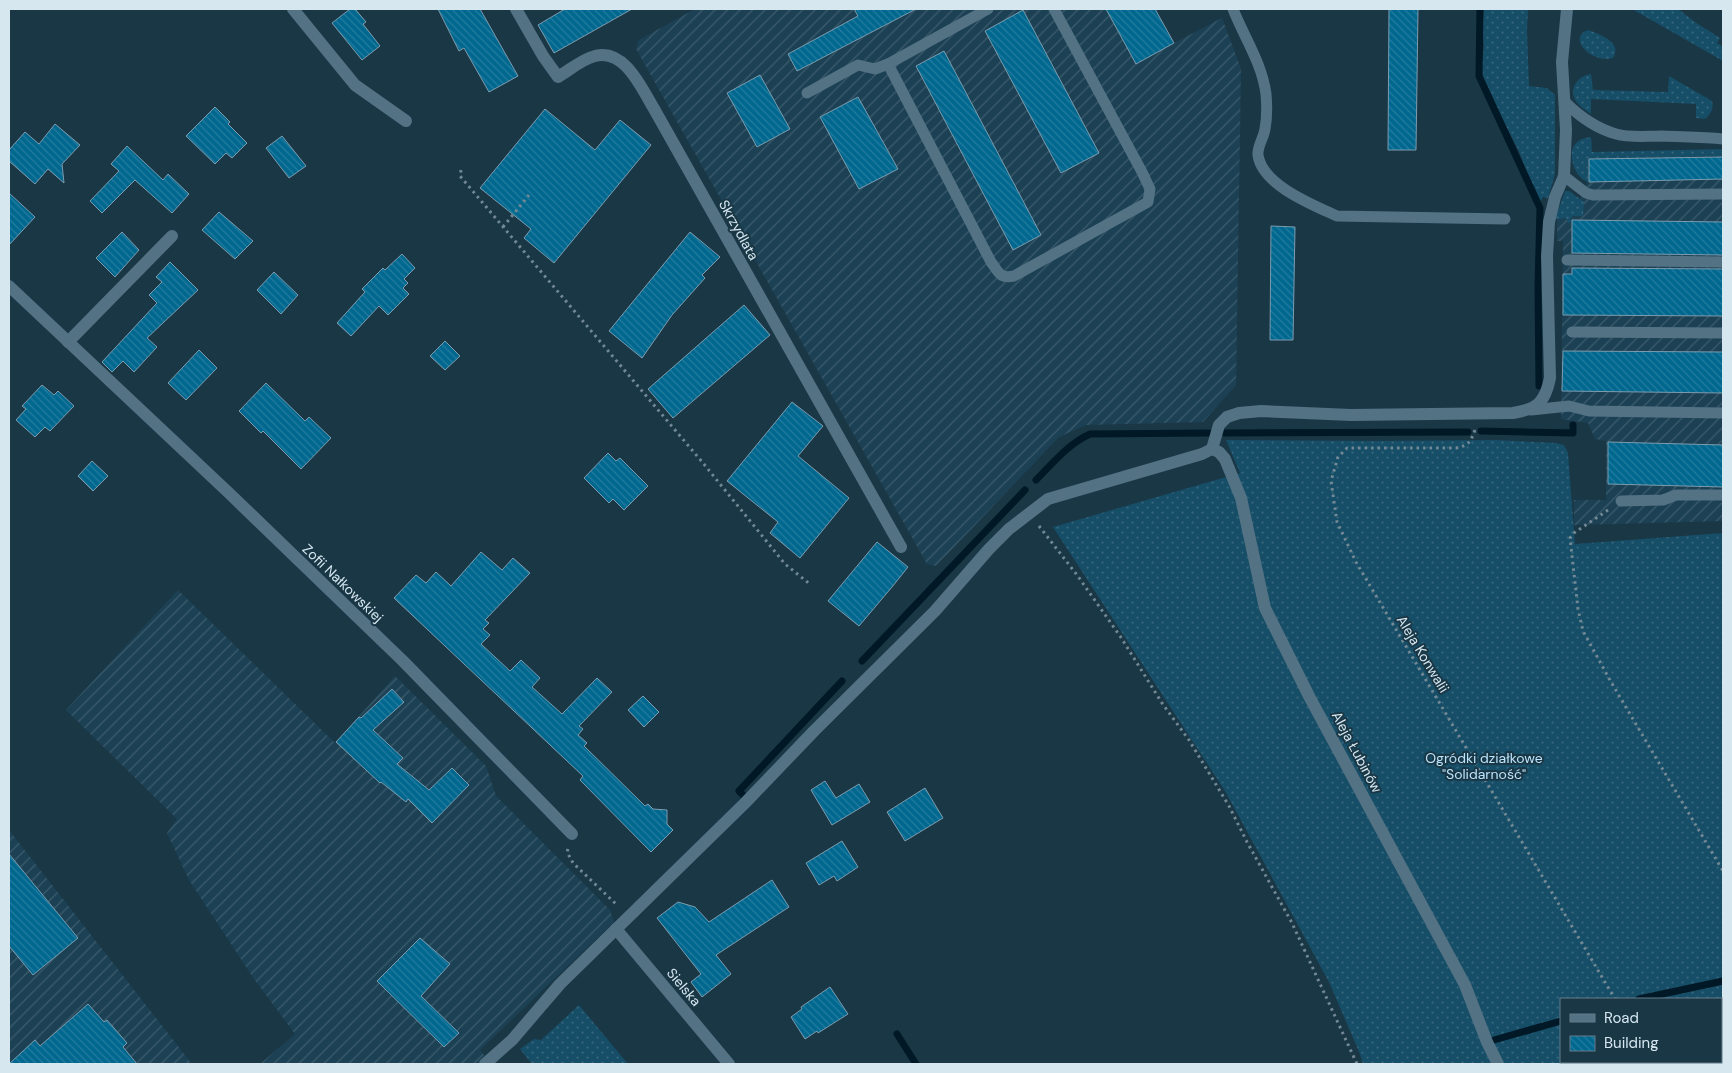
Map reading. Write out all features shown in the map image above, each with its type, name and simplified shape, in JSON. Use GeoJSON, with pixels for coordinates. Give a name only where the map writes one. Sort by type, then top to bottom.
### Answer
{"type":"FeatureCollection","features":[{"type":"Feature","properties":{"kind":"street"},"geometry":{"type":"LineString","coordinates":[[294,9],[355,84],[406,121]]}},
{"type":"Feature","properties":{"kind":"street","name":"Skrzydlata"},"geometry":{"type":"LineString","coordinates":[[516,9],[543,56],[558,77],[596,55],[610,56],[621,62],[632,74],[653,107],[901,547]]}},
{"type":"Feature","properties":{"kind":"street"},"geometry":{"type":"LineString","coordinates":[[485,1064],[512,1040],[560,984],[746,803],[815,730],[935,611],[989,549],[1009,529],[1048,499],[1202,454],[1212,449],[1220,425],[1227,417],[1239,413],[1513,413],[1531,410],[1542,400],[1548,390],[1550,378],[1547,256],[1549,222],[1555,198],[1564,176],[1565,102],[1562,62],[1567,9]]}},
{"type":"Feature","properties":{"kind":"street"},"geometry":{"type":"LineString","coordinates":[[68,342],[172,236]]}},
{"type":"Feature","properties":{"kind":"street","name":"Zofii Nałkowskiej"},"geometry":{"type":"LineString","coordinates":[[9,286],[230,494],[402,661],[572,834]]}},
{"type":"Feature","properties":{"kind":"street","name":"Aleja Łubinów"},"geometry":{"type":"LineString","coordinates":[[1212,449],[1219,452],[1225,459],[1241,498],[1265,608],[1310,698],[1465,985],[1487,1042],[1498,1064]]}},
{"type":"Feature","properties":{"kind":"street","name":"Sielska"},"geometry":{"type":"LineString","coordinates":[[616,929],[729,1064]]}},
{"type":"Feature","properties":{"kind":"lane"},"geometry":{"type":"LineString","coordinates":[[807,93],[858,65],[876,69],[888,64],[988,9]]}},
{"type":"Feature","properties":{"kind":"lane"},"geometry":{"type":"LineString","coordinates":[[888,64],[991,262],[1001,276],[1006,278],[1014,276],[1148,202],[1149,196],[1150,189],[1142,172],[1054,9]]}},
{"type":"Feature","properties":{"kind":"lane"},"geometry":{"type":"LineString","coordinates":[[1233,9],[1258,64],[1266,94],[1265,129],[1258,154],[1266,173],[1287,191],[1337,216],[1505,219]]}},
{"type":"Feature","properties":{"kind":"lane"},"geometry":{"type":"LineString","coordinates":[[1565,102],[1578,115],[1591,124],[1617,134],[1630,136],[1692,136],[1723,139]]}},
{"type":"Feature","properties":{"kind":"lane"},"geometry":{"type":"LineString","coordinates":[[1564,176],[1586,193],[1593,195],[1723,194]]}},
{"type":"Feature","properties":{"kind":"lane"},"geometry":{"type":"LineString","coordinates":[[1567,260],[1723,262]]}},
{"type":"Feature","properties":{"kind":"lane"},"geometry":{"type":"LineString","coordinates":[[1572,332],[1723,333]]}},
{"type":"Feature","properties":{"kind":"lane"},"geometry":{"type":"LineString","coordinates":[[1531,410],[1569,406],[1589,410],[1723,413]]}},
{"type":"Feature","properties":{"kind":"lane"},"geometry":{"type":"LineString","coordinates":[[1621,501],[1663,500],[1676,494],[1723,495]]}},
{"type":"Feature","properties":{"kind":"path"},"geometry":{"type":"LineString","coordinates":[[461,170],[460,176],[785,564],[811,585]]}},
{"type":"Feature","properties":{"kind":"path"},"geometry":{"type":"LineString","coordinates":[[503,227],[529,195]]}},
{"type":"Feature","properties":{"kind":"path","name":"Aleja Konwalii"},"geometry":{"type":"LineString","coordinates":[[1482,413],[1467,446],[1456,448],[1347,448],[1338,457],[1331,481],[1337,522],[1361,571],[1614,998]]}},
{"type":"Feature","properties":{"kind":"path"},"geometry":{"type":"LineString","coordinates":[[1621,501],[1574,533],[1570,538],[1578,609],[1583,631],[1611,682],[1723,871]]}},
{"type":"Feature","properties":{"kind":"path"},"geometry":{"type":"LineString","coordinates":[[1029,514],[1077,575],[1120,636],[1225,799],[1292,924],[1356,1064]]}},
{"type":"Feature","properties":{"kind":"path"},"geometry":{"type":"LineString","coordinates":[[572,834],[567,852],[573,863],[628,916]]}},
{"type":"Feature","properties":{"kind":"shaded area"},"geometry":{"type":"Polygon","coordinates":[[[695,9],[1155,9],[1174,43],[1222,18],[1241,69],[1236,385],[1203,422],[1086,425],[1059,437],[936,566],[927,564],[636,49],[639,40],[695,9]]]}},
{"type":"Feature","properties":{"kind":"shaded area"},"geometry":{"type":"Polygon","coordinates":[[[1723,156],[1723,521],[1574,525],[1574,500],[1606,500],[1606,441],[1595,439],[1588,423],[1561,419],[1563,241],[1557,241],[1557,218],[1579,215],[1580,199],[1588,181],[1588,159],[1723,156]]]}},
{"type":"Feature","properties":{"kind":"shaded area"},"geometry":{"type":"Polygon","coordinates":[[[178,590],[335,743],[395,676],[486,766],[496,796],[610,910],[614,922],[480,1050],[491,1064],[260,1064],[295,1034],[254,979],[189,880],[167,833],[177,819],[66,710],[178,590]]]}},
{"type":"Feature","properties":{"kind":"shaded area"},"geometry":{"type":"Polygon","coordinates":[[[9,830],[192,1064],[9,1064],[9,830]]]}},
{"type":"Feature","properties":{"kind":"green space"},"geometry":{"type":"Polygon","coordinates":[[[1484,9],[1528,9],[1529,86],[1547,88],[1555,95],[1555,174],[1548,198],[1543,197],[1539,204],[1518,149],[1483,77],[1484,46],[1482,27],[1484,9]]]}},
{"type":"Feature","properties":{"kind":"green space"},"geometry":{"type":"Polygon","coordinates":[[[1632,9],[1678,9],[1720,38],[1717,43],[1723,47],[1723,61],[1632,9]]]}},
{"type":"Feature","properties":{"kind":"green space"},"geometry":{"type":"Polygon","coordinates":[[[1588,30],[1604,37],[1613,44],[1615,53],[1613,58],[1597,57],[1584,49],[1580,39],[1582,34],[1588,30]]]}},
{"type":"Feature","properties":{"kind":"green space"},"geometry":{"type":"Polygon","coordinates":[[[1591,74],[1593,90],[1668,92],[1669,76],[1712,101],[1712,108],[1705,119],[1696,118],[1696,104],[1591,99],[1591,114],[1578,104],[1573,94],[1573,89],[1577,81],[1591,74]]]}},
{"type":"Feature","properties":{"kind":"green space"},"geometry":{"type":"Polygon","coordinates":[[[1591,137],[1592,152],[1723,149],[1723,156],[1588,159],[1588,182],[1583,180],[1576,171],[1573,165],[1572,153],[1576,143],[1591,137]]]}},
{"type":"Feature","properties":{"kind":"green space"},"geometry":{"type":"Polygon","coordinates":[[[1565,191],[1569,191],[1584,202],[1583,216],[1572,216],[1571,222],[1568,223],[1566,218],[1555,219],[1565,191]]]}},
{"type":"Feature","properties":{"kind":"green space","name":"Ogródki działkowe \"Solidarność\""},"geometry":{"type":"Polygon","coordinates":[[[1226,440],[1495,440],[1564,445],[1568,453],[1575,544],[1723,533],[1723,1064],[1363,1064],[1329,982],[1225,791],[1053,527],[1240,473],[1226,440]]]}},
{"type":"Feature","properties":{"kind":"green space"},"geometry":{"type":"Polygon","coordinates":[[[579,1005],[628,1064],[532,1064],[520,1049],[534,1039],[541,1040],[579,1005]]]}},
{"type":"Feature","properties":{"kind":"building"},"geometry":{"type":"Polygon","coordinates":[[[350,9],[355,9],[366,22],[363,24],[380,46],[362,60],[332,23],[350,9]]]}},
{"type":"Feature","properties":{"kind":"building"},"geometry":{"type":"Polygon","coordinates":[[[438,9],[480,9],[518,76],[489,92],[464,48],[459,51],[438,9]]]}},
{"type":"Feature","properties":{"kind":"building"},"geometry":{"type":"Polygon","coordinates":[[[565,9],[632,9],[554,53],[538,25],[565,9]]]}},
{"type":"Feature","properties":{"kind":"building"},"geometry":{"type":"Polygon","coordinates":[[[854,9],[916,9],[797,71],[788,54],[858,16],[854,9]]]}},
{"type":"Feature","properties":{"kind":"building"},"geometry":{"type":"Polygon","coordinates":[[[1106,9],[1155,9],[1174,43],[1136,64],[1106,9]]]}},
{"type":"Feature","properties":{"kind":"building"},"geometry":{"type":"Polygon","coordinates":[[[1389,9],[1418,9],[1416,150],[1388,150],[1389,9]]]}},
{"type":"Feature","properties":{"kind":"building"},"geometry":{"type":"Polygon","coordinates":[[[1023,10],[1099,153],[1061,173],[985,31],[1023,10]]]}},
{"type":"Feature","properties":{"kind":"building"},"geometry":{"type":"Polygon","coordinates":[[[944,51],[1041,235],[1013,250],[916,66],[944,51]]]}},
{"type":"Feature","properties":{"kind":"building"},"geometry":{"type":"Polygon","coordinates":[[[760,75],[790,129],[757,147],[727,93],[760,75]]]}},
{"type":"Feature","properties":{"kind":"building"},"geometry":{"type":"Polygon","coordinates":[[[858,97],[898,169],[859,189],[820,117],[858,97]]]}},
{"type":"Feature","properties":{"kind":"building"},"geometry":{"type":"Polygon","coordinates":[[[215,107],[230,122],[228,124],[247,143],[232,158],[226,153],[215,164],[186,136],[215,107]]]}},
{"type":"Feature","properties":{"kind":"building"},"geometry":{"type":"Polygon","coordinates":[[[545,109],[595,150],[620,120],[651,145],[554,263],[524,238],[531,229],[480,188],[545,109]]]}},
{"type":"Feature","properties":{"kind":"building"},"geometry":{"type":"Polygon","coordinates":[[[55,124],[80,145],[62,164],[64,183],[48,169],[35,184],[9,161],[9,150],[25,132],[39,144],[55,124]]]}},
{"type":"Feature","properties":{"kind":"building"},"geometry":{"type":"Polygon","coordinates":[[[282,136],[306,166],[289,178],[266,148],[282,136]]]}},
{"type":"Feature","properties":{"kind":"building"},"geometry":{"type":"Polygon","coordinates":[[[127,146],[163,180],[168,174],[189,194],[172,213],[135,180],[102,213],[90,201],[119,171],[111,164],[127,146]]]}},
{"type":"Feature","properties":{"kind":"building"},"geometry":{"type":"Polygon","coordinates":[[[1723,157],[1723,179],[1589,182],[1589,159],[1723,157]]]}},
{"type":"Feature","properties":{"kind":"building"},"geometry":{"type":"Polygon","coordinates":[[[9,193],[35,217],[9,245],[9,193]]]}},
{"type":"Feature","properties":{"kind":"building"},"geometry":{"type":"Polygon","coordinates":[[[219,212],[253,241],[235,259],[202,230],[219,212]]]}},
{"type":"Feature","properties":{"kind":"building"},"geometry":{"type":"Polygon","coordinates":[[[1572,220],[1723,222],[1723,255],[1572,253],[1572,220]]]}},
{"type":"Feature","properties":{"kind":"building"},"geometry":{"type":"Polygon","coordinates":[[[1271,226],[1295,227],[1293,340],[1270,340],[1271,226]]]}},
{"type":"Feature","properties":{"kind":"building"},"geometry":{"type":"Polygon","coordinates":[[[122,232],[139,250],[115,277],[96,258],[122,232]]]}},
{"type":"Feature","properties":{"kind":"building"},"geometry":{"type":"Polygon","coordinates":[[[690,232],[720,257],[702,275],[705,278],[672,315],[642,358],[609,331],[690,232]]]}},
{"type":"Feature","properties":{"kind":"building"},"geometry":{"type":"Polygon","coordinates":[[[402,254],[415,268],[404,279],[408,283],[403,288],[409,294],[388,315],[379,306],[351,336],[337,323],[365,292],[362,289],[383,268],[385,270],[402,254]]]}},
{"type":"Feature","properties":{"kind":"building"},"geometry":{"type":"Polygon","coordinates":[[[170,262],[198,290],[147,338],[157,347],[134,372],[123,361],[112,372],[102,362],[157,303],[149,295],[162,282],[156,277],[170,262]]]}},
{"type":"Feature","properties":{"kind":"building"},"geometry":{"type":"Polygon","coordinates":[[[1572,268],[1723,269],[1723,316],[1563,315],[1563,274],[1572,274],[1572,268]]]}},
{"type":"Feature","properties":{"kind":"building"},"geometry":{"type":"Polygon","coordinates":[[[274,272],[298,295],[281,314],[257,290],[274,272]]]}},
{"type":"Feature","properties":{"kind":"building"},"geometry":{"type":"Polygon","coordinates":[[[744,305],[770,335],[673,418],[648,389],[744,305]]]}},
{"type":"Feature","properties":{"kind":"building"},"geometry":{"type":"Polygon","coordinates":[[[445,341],[460,356],[445,370],[430,356],[445,341]]]}},
{"type":"Feature","properties":{"kind":"building"},"geometry":{"type":"Polygon","coordinates":[[[199,350],[217,368],[186,400],[168,383],[199,350]]]}},
{"type":"Feature","properties":{"kind":"building"},"geometry":{"type":"Polygon","coordinates":[[[1563,351],[1723,352],[1723,393],[1562,391],[1563,351]]]}},
{"type":"Feature","properties":{"kind":"building"},"geometry":{"type":"Polygon","coordinates":[[[266,383],[305,421],[309,417],[331,438],[301,469],[263,431],[261,433],[239,411],[266,383]]]}},
{"type":"Feature","properties":{"kind":"building"},"geometry":{"type":"Polygon","coordinates":[[[42,385],[54,395],[58,391],[74,406],[50,431],[45,427],[35,437],[16,420],[26,409],[22,406],[42,385]]]}},
{"type":"Feature","properties":{"kind":"building"},"geometry":{"type":"Polygon","coordinates":[[[792,402],[823,426],[798,456],[849,498],[800,558],[770,533],[778,522],[727,481],[792,402]]]}},
{"type":"Feature","properties":{"kind":"building"},"geometry":{"type":"Polygon","coordinates":[[[1608,442],[1723,445],[1723,487],[1608,484],[1608,442]]]}},
{"type":"Feature","properties":{"kind":"building"},"geometry":{"type":"Polygon","coordinates":[[[608,453],[616,461],[620,458],[648,486],[624,510],[613,499],[609,503],[584,478],[608,453]]]}},
{"type":"Feature","properties":{"kind":"building"},"geometry":{"type":"Polygon","coordinates":[[[92,461],[108,476],[93,491],[78,476],[92,461]]]}},
{"type":"Feature","properties":{"kind":"building"},"geometry":{"type":"Polygon","coordinates":[[[877,542],[908,567],[859,626],[828,601],[877,542]]]}},
{"type":"Feature","properties":{"kind":"building"},"geometry":{"type":"Polygon","coordinates":[[[481,552],[502,570],[513,558],[530,573],[485,620],[489,623],[483,629],[490,635],[481,644],[510,671],[521,660],[540,678],[532,687],[562,714],[597,678],[612,692],[579,726],[583,729],[578,735],[587,743],[584,746],[645,806],[648,804],[653,809],[667,810],[667,824],[673,830],[651,852],[580,780],[583,776],[394,598],[416,575],[426,583],[436,572],[451,586],[481,552]]]}},
{"type":"Feature","properties":{"kind":"building"},"geometry":{"type":"Polygon","coordinates":[[[392,689],[404,702],[373,730],[403,758],[397,764],[429,790],[452,768],[469,785],[432,823],[408,799],[406,802],[380,783],[336,742],[359,717],[361,718],[392,689]]]}},
{"type":"Feature","properties":{"kind":"building"},"geometry":{"type":"Polygon","coordinates":[[[643,696],[659,712],[644,727],[628,710],[643,696]]]}},
{"type":"Feature","properties":{"kind":"building"},"geometry":{"type":"Polygon","coordinates":[[[825,781],[836,798],[859,784],[870,802],[832,825],[811,790],[825,781]]]}},
{"type":"Feature","properties":{"kind":"building"},"geometry":{"type":"Polygon","coordinates":[[[925,788],[943,818],[905,841],[887,812],[925,788]]]}},
{"type":"Feature","properties":{"kind":"building"},"geometry":{"type":"Polygon","coordinates":[[[842,841],[858,867],[837,881],[834,876],[819,885],[806,863],[842,841]]]}},
{"type":"Feature","properties":{"kind":"building"},"geometry":{"type":"Polygon","coordinates":[[[9,854],[78,938],[33,975],[9,946],[9,854]]]}},
{"type":"Feature","properties":{"kind":"building"},"geometry":{"type":"Polygon","coordinates":[[[772,880],[789,907],[716,955],[731,974],[702,997],[691,982],[701,974],[657,918],[678,902],[695,907],[709,922],[772,880]]]}},
{"type":"Feature","properties":{"kind":"building"},"geometry":{"type":"Polygon","coordinates":[[[420,938],[450,964],[421,996],[459,1033],[444,1047],[377,981],[420,938]]]}},
{"type":"Feature","properties":{"kind":"building"},"geometry":{"type":"Polygon","coordinates":[[[830,987],[848,1014],[805,1039],[791,1017],[802,1009],[801,1007],[830,987]]]}},
{"type":"Feature","properties":{"kind":"building"},"geometry":{"type":"Polygon","coordinates":[[[88,1004],[104,1022],[107,1020],[127,1043],[123,1047],[137,1064],[9,1064],[35,1040],[40,1046],[88,1004]]]}},
{"type":"Feature","properties":{"kind":"waterway"},"geometry":{"type":"LineString","coordinates":[[1480,9],[1479,76],[1540,208],[1538,287],[1539,386]]}},
{"type":"Feature","properties":{"kind":"waterway"},"geometry":{"type":"LineString","coordinates":[[1481,431],[1573,433],[1573,425]]}},
{"type":"Feature","properties":{"kind":"waterway"},"geometry":{"type":"LineString","coordinates":[[1225,433],[1468,432]]}},
{"type":"Feature","properties":{"kind":"waterway"},"geometry":{"type":"LineString","coordinates":[[1036,480],[1068,448],[1090,434],[1209,433]]}},
{"type":"Feature","properties":{"kind":"waterway"},"geometry":{"type":"LineString","coordinates":[[862,661],[1025,490]]}},
{"type":"Feature","properties":{"kind":"waterway"},"geometry":{"type":"LineString","coordinates":[[743,795],[739,791],[842,681]]}},
{"type":"Feature","properties":{"kind":"waterway"},"geometry":{"type":"LineString","coordinates":[[1644,998],[1723,981]]}},
{"type":"Feature","properties":{"kind":"waterway"},"geometry":{"type":"LineString","coordinates":[[1494,1040],[1560,1021]]}},
{"type":"Feature","properties":{"kind":"waterway"},"geometry":{"type":"LineString","coordinates":[[897,1034],[916,1064]]}}]}
